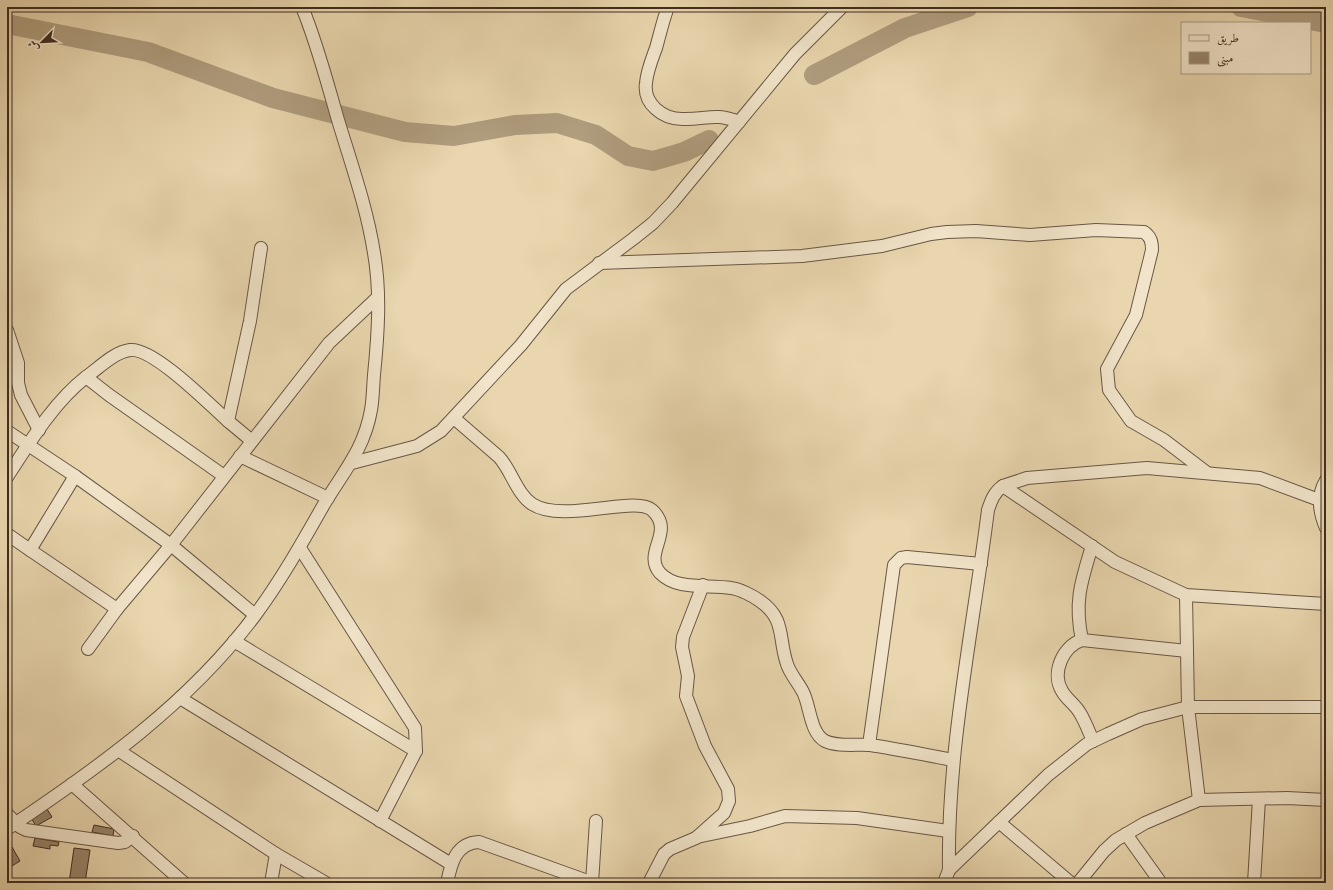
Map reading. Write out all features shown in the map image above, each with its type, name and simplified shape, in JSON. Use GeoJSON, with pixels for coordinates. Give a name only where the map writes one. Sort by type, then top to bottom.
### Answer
{"type":"FeatureCollection","features":[{"type":"Feature","properties":{"kind":"street"},"geometry":{"type":"LineString","coordinates":[[668,7],[646,84],[650,102],[658,112],[665,116],[682,119],[710,116],[728,118],[739,122]]}},
{"type":"Feature","properties":{"kind":"street"},"geometry":{"type":"LineString","coordinates":[[352,463],[417,446],[429,440],[455,418],[521,345],[566,289],[653,223],[672,203],[795,54],[842,7]]}},
{"type":"Feature","properties":{"kind":"street"},"geometry":{"type":"LineString","coordinates":[[10,822],[72,784],[118,750],[180,698],[234,641],[255,615],[300,548],[328,498],[352,463],[361,445],[371,410],[378,338],[378,297],[374,252],[362,201],[306,9]]}},
{"type":"Feature","properties":{"kind":"street"},"geometry":{"type":"LineString","coordinates":[[599,263],[802,256],[882,246],[931,234],[947,232],[976,231],[1030,235],[1096,230],[1144,232],[1149,235],[1152,240],[1152,250],[1136,315],[1108,369],[1109,390],[1131,422],[1164,440],[1206,472]]}},
{"type":"Feature","properties":{"kind":"street"},"geometry":{"type":"LineString","coordinates":[[228,421],[250,321],[261,248]]}},
{"type":"Feature","properties":{"kind":"street"},"geometry":{"type":"LineString","coordinates":[[88,648],[117,609],[171,545],[329,343],[378,297]]}},
{"type":"Feature","properties":{"kind":"street"},"geometry":{"type":"LineString","coordinates":[[7,330],[18,363],[18,383],[21,395],[39,430]]}},
{"type":"Feature","properties":{"kind":"street"},"geometry":{"type":"LineString","coordinates":[[7,477],[28,444],[64,397],[86,377],[112,358],[128,350],[142,351],[166,367],[252,440]]}},
{"type":"Feature","properties":{"kind":"street"},"geometry":{"type":"LineString","coordinates":[[86,377],[109,395],[224,476]]}},
{"type":"Feature","properties":{"kind":"street"},"geometry":{"type":"LineString","coordinates":[[455,418],[499,456],[505,463],[523,494],[532,504],[540,508],[564,512],[629,506],[649,508],[657,515],[661,525],[662,533],[654,554],[656,567],[666,579],[683,585],[733,588],[758,600],[770,608],[777,619],[781,630],[786,662],[790,672],[803,692],[815,727],[821,738],[834,743],[869,745],[953,760]]}},
{"type":"Feature","properties":{"kind":"street"},"geometry":{"type":"LineString","coordinates":[[7,431],[75,476],[171,545],[255,615]]}},
{"type":"Feature","properties":{"kind":"street"},"geometry":{"type":"LineString","coordinates":[[240,456],[328,498]]}},
{"type":"Feature","properties":{"kind":"street"},"geometry":{"type":"LineString","coordinates":[[944,883],[949,870],[948,831],[953,760],[988,510],[996,492],[1003,486],[1027,478],[1147,468],[1206,472],[1260,478],[1319,500]]}},
{"type":"Feature","properties":{"kind":"street"},"geometry":{"type":"LineString","coordinates":[[30,550],[75,476]]}},
{"type":"Feature","properties":{"kind":"street"},"geometry":{"type":"LineString","coordinates":[[1326,480],[1322,486],[1319,500],[1322,519],[1326,528]]}},
{"type":"Feature","properties":{"kind":"street"},"geometry":{"type":"LineString","coordinates":[[1003,486],[1116,562],[1186,595],[1326,604]]}},
{"type":"Feature","properties":{"kind":"street"},"geometry":{"type":"LineString","coordinates":[[7,534],[117,609]]}},
{"type":"Feature","properties":{"kind":"street"},"geometry":{"type":"LineString","coordinates":[[1082,640],[1078,612],[1079,599],[1083,574],[1092,546]]}},
{"type":"Feature","properties":{"kind":"street"},"geometry":{"type":"LineString","coordinates":[[300,548],[411,719],[416,733],[416,751],[380,821]]}},
{"type":"Feature","properties":{"kind":"street"},"geometry":{"type":"LineString","coordinates":[[869,745],[894,565],[901,558],[907,557],[981,564]]}},
{"type":"Feature","properties":{"kind":"street"},"geometry":{"type":"LineString","coordinates":[[696,838],[724,813],[729,801],[725,783],[705,746],[686,696],[688,676],[682,647],[682,637],[702,585]]}},
{"type":"Feature","properties":{"kind":"street"},"geometry":{"type":"LineString","coordinates":[[1186,595],[1188,707],[1199,800]]}},
{"type":"Feature","properties":{"kind":"street"},"geometry":{"type":"LineString","coordinates":[[1093,741],[1081,714],[1064,694],[1058,679],[1059,666],[1072,644],[1082,640],[1187,651]]}},
{"type":"Feature","properties":{"kind":"street"},"geometry":{"type":"LineString","coordinates":[[234,641],[416,751]]}},
{"type":"Feature","properties":{"kind":"street"},"geometry":{"type":"LineString","coordinates":[[180,698],[451,864]]}},
{"type":"Feature","properties":{"kind":"street"},"geometry":{"type":"LineString","coordinates":[[949,870],[1062,762],[1093,741],[1142,719],[1188,707],[1326,707]]}},
{"type":"Feature","properties":{"kind":"street"},"geometry":{"type":"LineString","coordinates":[[118,750],[276,854],[326,883]]}},
{"type":"Feature","properties":{"kind":"street"},"geometry":{"type":"LineString","coordinates":[[72,784],[133,836],[184,883]]}},
{"type":"Feature","properties":{"kind":"street"},"geometry":{"type":"LineString","coordinates":[[1254,883],[1259,799]]}},
{"type":"Feature","properties":{"kind":"street"},"geometry":{"type":"LineString","coordinates":[[1078,883],[1104,851],[1126,834],[1145,823],[1199,800],[1326,800]]}},
{"type":"Feature","properties":{"kind":"street"},"geometry":{"type":"LineString","coordinates":[[650,883],[664,854],[670,849],[696,838],[723,833],[785,816],[857,818],[948,831]]}},
{"type":"Feature","properties":{"kind":"street"},"geometry":{"type":"LineString","coordinates":[[447,883],[451,864],[459,850],[471,842],[480,842],[592,883],[596,821]]}},
{"type":"Feature","properties":{"kind":"street"},"geometry":{"type":"LineString","coordinates":[[10,822],[36,833],[97,841],[124,842],[133,836]]}},
{"type":"Feature","properties":{"kind":"street"},"geometry":{"type":"LineString","coordinates":[[999,822],[1071,883]]}},
{"type":"Feature","properties":{"kind":"street"},"geometry":{"type":"LineString","coordinates":[[1126,834],[1161,883]]}},
{"type":"Feature","properties":{"kind":"street"},"geometry":{"type":"LineString","coordinates":[[271,883],[276,854]]}},
{"type":"Feature","properties":{"kind":"building"},"geometry":{"type":"Polygon","coordinates":[[[47,809],[52,817],[36,826],[31,818],[47,809]]]}},
{"type":"Feature","properties":{"kind":"building"},"geometry":{"type":"Polygon","coordinates":[[[94,825],[114,829],[113,836],[92,832],[94,825]]]}},
{"type":"Feature","properties":{"kind":"building"},"geometry":{"type":"Polygon","coordinates":[[[35,838],[59,842],[58,846],[50,845],[50,849],[33,846],[35,838]]]}},
{"type":"Feature","properties":{"kind":"building"},"geometry":{"type":"Polygon","coordinates":[[[12,847],[20,861],[7,869],[7,851],[12,847]]]}},
{"type":"Feature","properties":{"kind":"building"},"geometry":{"type":"Polygon","coordinates":[[[74,848],[90,850],[85,883],[69,883],[74,848]]]}},
{"type":"Feature","properties":{"kind":"waterway"},"geometry":{"type":"LineString","coordinates":[[814,75],[905,28],[968,7]]}},
{"type":"Feature","properties":{"kind":"waterway"},"geometry":{"type":"LineString","coordinates":[[1241,7],[1326,23]]}},
{"type":"Feature","properties":{"kind":"waterway"},"geometry":{"type":"LineString","coordinates":[[7,24],[148,52],[273,98],[405,132],[454,136],[515,125],[557,123],[596,135],[628,156],[653,161],[684,152],[709,140]]}}]}
